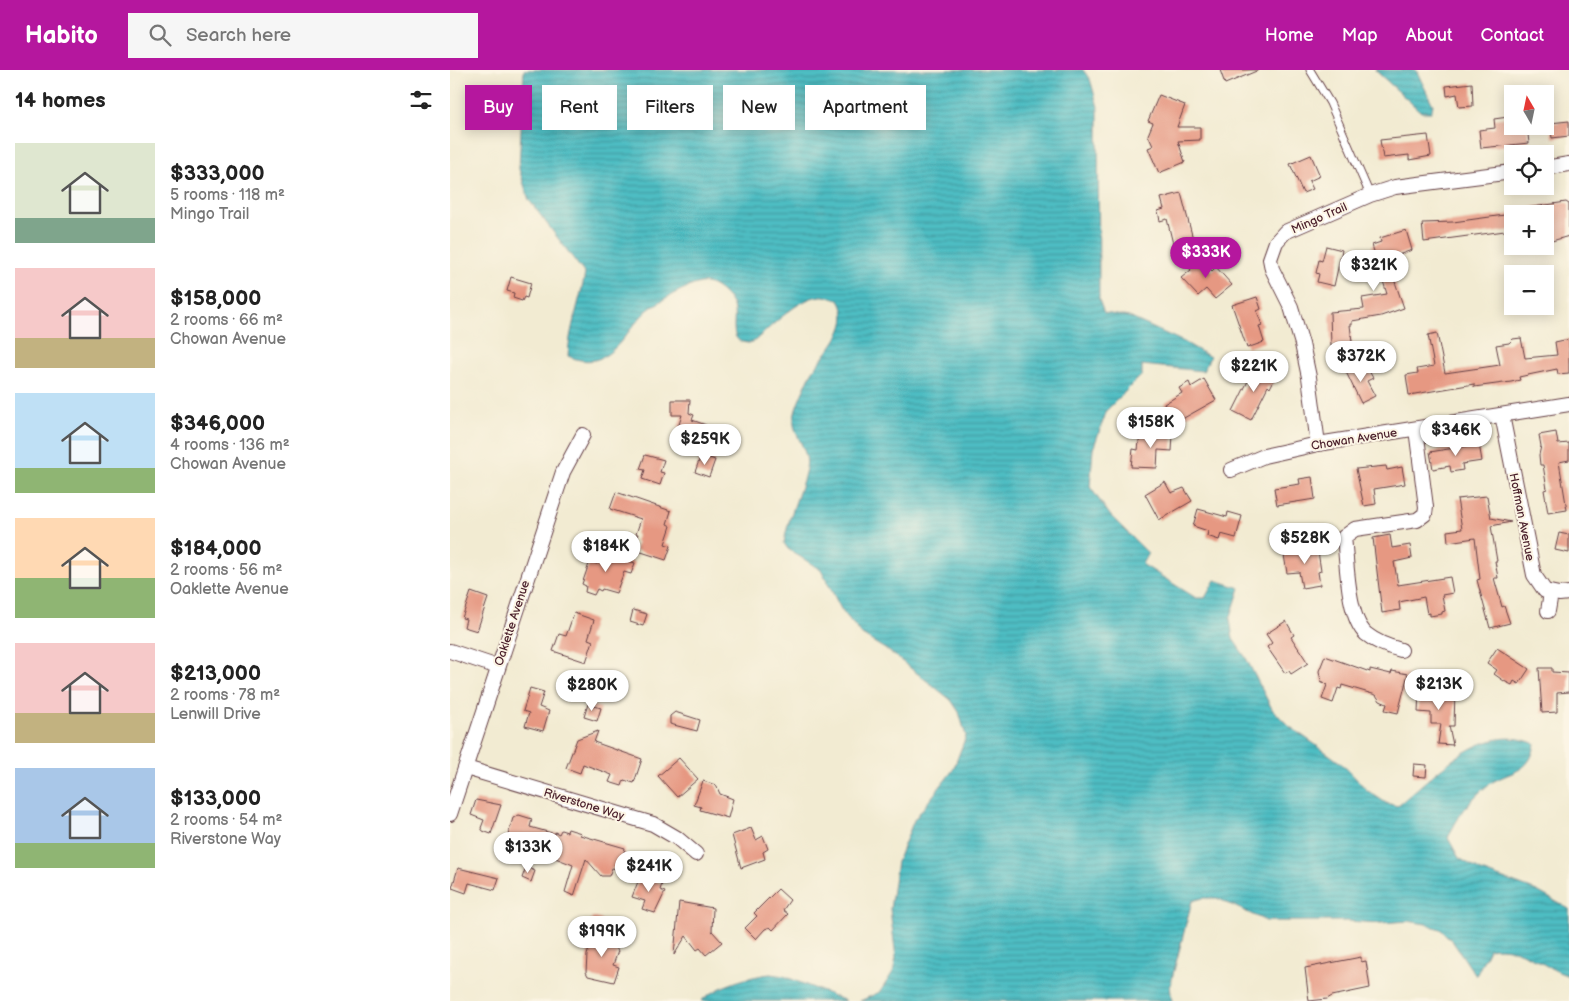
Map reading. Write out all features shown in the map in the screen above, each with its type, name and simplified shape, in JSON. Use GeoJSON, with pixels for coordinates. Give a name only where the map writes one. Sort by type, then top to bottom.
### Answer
{"type":"FeatureCollection","features":[{"type":"Feature","properties":{"kind":"street"},"geometry":{"type":"LineString","coordinates":[[1554,166],[1569,164]]}},
{"type":"Feature","properties":{"kind":"street","name":"Mingo Trail"},"geometry":{"type":"LineString","coordinates":[[1272,248],[1285,232],[1370,195],[1395,188],[1504,173]]}},
{"type":"Feature","properties":{"kind":"street"},"geometry":{"type":"LineString","coordinates":[[1259,243],[1272,248],[1270,259],[1272,269],[1291,307],[1302,344],[1309,377],[1318,444]]}},
{"type":"Feature","properties":{"kind":"street","name":"Chowan Avenue"},"geometry":{"type":"LineString","coordinates":[[1231,470],[1264,456],[1318,444],[1569,404]]}},
{"type":"Feature","properties":{"kind":"street","name":"Hoffman Avenue"},"geometry":{"type":"LineString","coordinates":[[1502,415],[1534,575],[1545,591],[1552,593]]}},
{"type":"Feature","properties":{"kind":"street"},"geometry":{"type":"LineString","coordinates":[[1401,650],[1376,641],[1359,626],[1352,602],[1344,537],[1355,529],[1417,520],[1425,514],[1426,507],[1416,429]]}},
{"type":"Feature","properties":{"kind":"street","name":"Oaklette Avenue"},"geometry":{"type":"LineString","coordinates":[[450,814],[562,472],[583,435]]}},
{"type":"Feature","properties":{"kind":"street"},"geometry":{"type":"LineString","coordinates":[[1548,611],[1552,593],[1569,593]]}},
{"type":"Feature","properties":{"kind":"street"},"geometry":{"type":"LineString","coordinates":[[450,651],[498,667]]}},
{"type":"Feature","properties":{"kind":"street","name":"Riverstone Way"},"geometry":{"type":"LineString","coordinates":[[466,768],[653,824],[677,838],[696,854]]}},
{"type":"Feature","properties":{"kind":"lane"},"geometry":{"type":"LineString","coordinates":[[1310,70],[1330,103],[1370,195]]}},
{"type":"Feature","properties":{"kind":"water"},"geometry":{"type":"Polygon","coordinates":[[[524,70],[1083,70],[1090,79],[1098,107],[1099,300],[1104,313],[1129,317],[1184,342],[1210,357],[1203,371],[1142,365],[1142,375],[1107,410],[1093,449],[1090,487],[1110,515],[1148,553],[1142,564],[1196,598],[1205,598],[1215,580],[1240,588],[1230,619],[1233,639],[1246,658],[1272,709],[1289,726],[1341,763],[1368,791],[1386,803],[1397,806],[1443,767],[1478,745],[1497,739],[1516,739],[1535,744],[1532,754],[1523,767],[1488,785],[1470,802],[1448,838],[1459,858],[1481,871],[1537,891],[1569,909],[1569,976],[1521,953],[1511,949],[1500,948],[1489,949],[1476,976],[1453,942],[1440,929],[1426,924],[1408,921],[1380,923],[1266,921],[1217,898],[1203,898],[1192,901],[1170,986],[1172,1001],[860,1001],[880,992],[893,972],[896,958],[890,909],[897,862],[914,820],[953,770],[966,736],[959,712],[951,700],[890,652],[862,635],[841,609],[821,570],[788,549],[784,543],[807,463],[805,452],[794,425],[795,414],[809,378],[840,331],[843,311],[839,300],[822,296],[802,302],[752,343],[738,340],[735,336],[733,306],[728,298],[715,286],[700,283],[687,287],[649,309],[615,348],[606,355],[595,360],[583,360],[568,356],[570,336],[585,274],[529,200],[519,169],[521,130],[532,130],[532,85],[523,85],[524,70]]]}},
{"type":"Feature","properties":{"kind":"water"},"geometry":{"type":"Polygon","coordinates":[[[1375,70],[1416,70],[1433,105],[1431,112],[1421,112],[1375,70]]]}},
{"type":"Feature","properties":{"kind":"water"},"geometry":{"type":"Polygon","coordinates":[[[770,974],[784,976],[846,1001],[701,1001],[725,986],[752,977],[770,974]]]}},
{"type":"Feature","properties":{"kind":"building"},"geometry":{"type":"Polygon","coordinates":[[[1220,70],[1259,70],[1225,84],[1220,70]]]}},
{"type":"Feature","properties":{"kind":"building"},"geometry":{"type":"Polygon","coordinates":[[[1472,83],[1473,106],[1459,107],[1457,94],[1447,96],[1446,86],[1472,83]]]}},
{"type":"Feature","properties":{"kind":"building"},"geometry":{"type":"Polygon","coordinates":[[[1159,95],[1185,105],[1177,127],[1200,127],[1200,140],[1178,141],[1185,162],[1159,173],[1148,148],[1153,146],[1148,135],[1153,123],[1148,121],[1159,95]]]}},
{"type":"Feature","properties":{"kind":"building"},"geometry":{"type":"Polygon","coordinates":[[[1504,118],[1504,135],[1528,135],[1529,143],[1481,148],[1479,130],[1495,128],[1494,119],[1504,118]]]}},
{"type":"Feature","properties":{"kind":"building"},"geometry":{"type":"Polygon","coordinates":[[[1569,121],[1569,136],[1552,138],[1552,135],[1554,135],[1554,123],[1569,121]]]}},
{"type":"Feature","properties":{"kind":"building"},"geometry":{"type":"Polygon","coordinates":[[[1428,135],[1431,156],[1409,160],[1409,155],[1383,158],[1380,140],[1428,135]]]}},
{"type":"Feature","properties":{"kind":"building"},"geometry":{"type":"Polygon","coordinates":[[[1311,155],[1320,176],[1309,181],[1313,189],[1303,193],[1290,164],[1311,155]]]}},
{"type":"Feature","properties":{"kind":"building"},"geometry":{"type":"Polygon","coordinates":[[[1181,193],[1193,239],[1173,244],[1167,219],[1160,221],[1158,211],[1164,209],[1161,198],[1181,193]]]}},
{"type":"Feature","properties":{"kind":"building"},"geometry":{"type":"Polygon","coordinates":[[[1566,202],[1569,204],[1569,236],[1554,240],[1554,205],[1546,205],[1566,202]]]}},
{"type":"Feature","properties":{"kind":"building"},"geometry":{"type":"Polygon","coordinates":[[[1504,215],[1504,231],[1424,242],[1422,223],[1453,222],[1504,215]]]}},
{"type":"Feature","properties":{"kind":"building"},"geometry":{"type":"Polygon","coordinates":[[[1406,230],[1412,250],[1395,256],[1401,276],[1394,279],[1404,308],[1381,316],[1352,321],[1352,325],[1350,325],[1353,350],[1336,352],[1335,346],[1331,346],[1330,312],[1364,309],[1362,298],[1387,294],[1372,245],[1381,242],[1380,238],[1406,230]]]}},
{"type":"Feature","properties":{"kind":"building"},"geometry":{"type":"Polygon","coordinates":[[[1326,246],[1342,250],[1334,286],[1317,282],[1319,274],[1316,273],[1319,260],[1322,261],[1326,246]]]}},
{"type":"Feature","properties":{"kind":"building"},"geometry":{"type":"Polygon","coordinates":[[[1199,256],[1212,271],[1216,267],[1232,285],[1215,299],[1206,289],[1198,296],[1181,278],[1191,270],[1188,266],[1199,256]]]}},
{"type":"Feature","properties":{"kind":"building"},"geometry":{"type":"Polygon","coordinates":[[[511,277],[531,283],[527,298],[524,297],[522,301],[513,298],[514,293],[507,291],[511,277]]]}},
{"type":"Feature","properties":{"kind":"building"},"geometry":{"type":"Polygon","coordinates":[[[1257,297],[1261,309],[1257,311],[1262,325],[1259,326],[1264,342],[1247,348],[1232,305],[1257,297]]]}},
{"type":"Feature","properties":{"kind":"building"},"geometry":{"type":"Polygon","coordinates":[[[1437,333],[1445,373],[1500,365],[1496,345],[1509,343],[1513,339],[1521,338],[1525,358],[1557,355],[1555,342],[1569,339],[1569,373],[1558,374],[1557,369],[1519,377],[1520,380],[1511,382],[1474,387],[1474,384],[1409,395],[1406,375],[1418,373],[1417,369],[1434,366],[1428,335],[1437,333]]]}},
{"type":"Feature","properties":{"kind":"building"},"geometry":{"type":"Polygon","coordinates":[[[1360,365],[1363,371],[1368,369],[1373,378],[1367,381],[1375,396],[1361,403],[1346,372],[1360,365]]]}},
{"type":"Feature","properties":{"kind":"building"},"geometry":{"type":"Polygon","coordinates":[[[1255,367],[1276,376],[1270,388],[1268,386],[1251,420],[1233,411],[1255,367]]]}},
{"type":"Feature","properties":{"kind":"building"},"geometry":{"type":"Polygon","coordinates":[[[1204,379],[1216,400],[1175,423],[1164,404],[1182,393],[1179,388],[1189,382],[1191,387],[1204,379]]]}},
{"type":"Feature","properties":{"kind":"building"},"geometry":{"type":"Polygon","coordinates":[[[672,400],[690,400],[689,413],[694,415],[692,420],[709,428],[704,443],[676,434],[682,415],[672,415],[672,400]]]}},
{"type":"Feature","properties":{"kind":"building"},"geometry":{"type":"Polygon","coordinates":[[[1556,432],[1558,444],[1569,443],[1569,460],[1559,462],[1567,510],[1548,513],[1544,490],[1547,489],[1543,465],[1540,465],[1539,455],[1541,446],[1539,435],[1556,432]]]}},
{"type":"Feature","properties":{"kind":"building"},"geometry":{"type":"Polygon","coordinates":[[[1140,433],[1173,434],[1172,451],[1158,450],[1157,468],[1131,467],[1133,449],[1138,450],[1140,433]]]}},
{"type":"Feature","properties":{"kind":"building"},"geometry":{"type":"Polygon","coordinates":[[[1479,444],[1482,461],[1462,464],[1463,470],[1451,472],[1450,466],[1433,469],[1430,452],[1479,444]]]}},
{"type":"Feature","properties":{"kind":"building"},"geometry":{"type":"Polygon","coordinates":[[[645,455],[664,460],[660,472],[664,473],[660,485],[642,479],[645,470],[640,469],[645,455]]]}},
{"type":"Feature","properties":{"kind":"building"},"geometry":{"type":"Polygon","coordinates":[[[701,455],[715,460],[709,477],[695,472],[701,455]]]}},
{"type":"Feature","properties":{"kind":"building"},"geometry":{"type":"Polygon","coordinates":[[[1386,466],[1387,470],[1402,467],[1405,484],[1374,489],[1376,504],[1364,506],[1356,469],[1386,466]]]}},
{"type":"Feature","properties":{"kind":"building"},"geometry":{"type":"Polygon","coordinates":[[[1312,477],[1315,499],[1277,505],[1274,488],[1300,484],[1299,479],[1312,477]]]}},
{"type":"Feature","properties":{"kind":"building"},"geometry":{"type":"Polygon","coordinates":[[[1165,482],[1171,493],[1184,488],[1192,501],[1159,520],[1145,494],[1165,482]]]}},
{"type":"Feature","properties":{"kind":"building"},"geometry":{"type":"Polygon","coordinates":[[[616,492],[671,511],[667,524],[671,526],[665,544],[671,546],[666,560],[635,550],[638,542],[635,541],[638,534],[636,534],[641,519],[610,509],[616,492]]]}},
{"type":"Feature","properties":{"kind":"building"},"geometry":{"type":"Polygon","coordinates":[[[1487,496],[1491,518],[1511,522],[1491,526],[1498,578],[1494,578],[1502,607],[1504,606],[1510,623],[1490,628],[1477,580],[1480,579],[1475,538],[1448,542],[1447,531],[1462,529],[1457,499],[1487,496]]]}},
{"type":"Feature","properties":{"kind":"building"},"geometry":{"type":"Polygon","coordinates":[[[1198,509],[1227,517],[1228,512],[1242,516],[1236,538],[1221,534],[1219,540],[1207,536],[1208,531],[1193,526],[1198,509]]]}},
{"type":"Feature","properties":{"kind":"building"},"geometry":{"type":"Polygon","coordinates":[[[1559,533],[1569,535],[1569,553],[1555,550],[1559,533]]]}},
{"type":"Feature","properties":{"kind":"building"},"geometry":{"type":"Polygon","coordinates":[[[1390,535],[1392,548],[1410,545],[1412,558],[1394,562],[1398,585],[1450,577],[1453,593],[1442,595],[1445,611],[1442,614],[1430,616],[1430,613],[1427,614],[1424,597],[1399,602],[1400,610],[1382,613],[1373,538],[1390,535]]]}},
{"type":"Feature","properties":{"kind":"building"},"geometry":{"type":"Polygon","coordinates":[[[1317,545],[1321,571],[1318,572],[1320,585],[1302,588],[1299,572],[1287,573],[1284,555],[1296,552],[1295,548],[1317,545]]]}},
{"type":"Feature","properties":{"kind":"building"},"geometry":{"type":"Polygon","coordinates":[[[601,551],[635,563],[631,574],[624,572],[616,593],[597,589],[594,595],[585,592],[586,586],[582,584],[590,561],[597,564],[601,551]]]}},
{"type":"Feature","properties":{"kind":"building"},"geometry":{"type":"Polygon","coordinates":[[[471,592],[488,598],[477,631],[464,627],[466,619],[462,618],[471,592]]]}},
{"type":"Feature","properties":{"kind":"building"},"geometry":{"type":"Polygon","coordinates":[[[633,610],[647,614],[643,626],[630,622],[633,610]]]}},
{"type":"Feature","properties":{"kind":"building"},"geometry":{"type":"Polygon","coordinates":[[[574,613],[594,620],[588,639],[593,641],[586,662],[553,651],[559,634],[566,636],[574,613]]]}},
{"type":"Feature","properties":{"kind":"building"},"geometry":{"type":"Polygon","coordinates":[[[1286,621],[1294,635],[1291,637],[1308,663],[1291,674],[1289,671],[1285,673],[1267,647],[1272,643],[1266,634],[1286,621]]]}},
{"type":"Feature","properties":{"kind":"building"},"geometry":{"type":"Polygon","coordinates":[[[1497,648],[1529,669],[1519,684],[1514,681],[1512,685],[1504,681],[1494,674],[1497,670],[1487,663],[1497,648]]]}},
{"type":"Feature","properties":{"kind":"building"},"geometry":{"type":"Polygon","coordinates":[[[1325,656],[1370,672],[1370,669],[1391,674],[1392,671],[1408,674],[1398,713],[1385,710],[1387,704],[1380,701],[1376,695],[1342,685],[1341,689],[1338,688],[1333,703],[1322,699],[1327,685],[1321,681],[1319,671],[1325,656]]]}},
{"type":"Feature","properties":{"kind":"building"},"geometry":{"type":"Polygon","coordinates":[[[1539,668],[1552,668],[1552,672],[1569,673],[1569,692],[1557,693],[1557,712],[1542,713],[1539,668]]]}},
{"type":"Feature","properties":{"kind":"building"},"geometry":{"type":"Polygon","coordinates":[[[530,688],[544,692],[539,707],[549,711],[543,731],[525,726],[529,713],[523,711],[530,688]]]}},
{"type":"Feature","properties":{"kind":"building"},"geometry":{"type":"Polygon","coordinates":[[[1419,690],[1455,691],[1454,726],[1449,726],[1453,745],[1438,744],[1441,724],[1431,724],[1431,713],[1418,712],[1419,690]]]}},
{"type":"Feature","properties":{"kind":"building"},"geometry":{"type":"Polygon","coordinates":[[[588,704],[601,708],[597,721],[584,717],[588,704]]]}},
{"type":"Feature","properties":{"kind":"building"},"geometry":{"type":"Polygon","coordinates":[[[675,712],[700,720],[697,731],[670,724],[670,716],[675,712]]]}},
{"type":"Feature","properties":{"kind":"building"},"geometry":{"type":"Polygon","coordinates":[[[598,731],[594,742],[642,759],[634,783],[624,780],[622,786],[609,782],[612,775],[583,764],[580,773],[566,768],[577,739],[598,731]]]}},
{"type":"Feature","properties":{"kind":"building"},"geometry":{"type":"Polygon","coordinates":[[[679,758],[698,779],[677,797],[658,776],[679,758]]]}},
{"type":"Feature","properties":{"kind":"building"},"geometry":{"type":"Polygon","coordinates":[[[1414,764],[1427,765],[1426,777],[1413,776],[1414,764]]]}},
{"type":"Feature","properties":{"kind":"building"},"geometry":{"type":"Polygon","coordinates":[[[703,781],[716,785],[720,794],[733,799],[728,818],[700,810],[701,807],[694,805],[703,781]]]}},
{"type":"Feature","properties":{"kind":"building"},"geometry":{"type":"Polygon","coordinates":[[[476,800],[501,805],[491,834],[483,831],[481,828],[484,820],[471,815],[476,800]]]}},
{"type":"Feature","properties":{"kind":"building"},"geometry":{"type":"Polygon","coordinates":[[[519,815],[532,819],[530,827],[555,834],[555,832],[559,834],[561,830],[567,832],[568,829],[581,833],[580,835],[625,848],[620,870],[612,868],[609,876],[601,876],[586,859],[574,896],[565,892],[573,865],[548,855],[550,848],[525,840],[523,849],[506,842],[513,818],[519,815]]]}},
{"type":"Feature","properties":{"kind":"building"},"geometry":{"type":"Polygon","coordinates":[[[751,828],[756,840],[763,836],[768,849],[763,852],[765,859],[741,868],[732,835],[751,828]]]}},
{"type":"Feature","properties":{"kind":"building"},"geometry":{"type":"Polygon","coordinates":[[[526,867],[535,871],[531,882],[522,878],[526,867]]]}},
{"type":"Feature","properties":{"kind":"building"},"geometry":{"type":"Polygon","coordinates":[[[458,868],[499,878],[495,890],[469,883],[466,893],[452,888],[458,868]]]}},
{"type":"Feature","properties":{"kind":"building"},"geometry":{"type":"Polygon","coordinates":[[[641,874],[662,884],[660,890],[665,892],[655,913],[642,909],[645,901],[632,897],[641,874]]]}},
{"type":"Feature","properties":{"kind":"building"},"geometry":{"type":"Polygon","coordinates":[[[778,889],[790,900],[783,910],[788,914],[773,930],[770,927],[765,929],[756,939],[745,928],[757,916],[754,913],[778,889]]]}},
{"type":"Feature","properties":{"kind":"building"},"geometry":{"type":"Polygon","coordinates":[[[679,902],[713,908],[712,931],[722,942],[706,955],[700,948],[697,950],[686,936],[674,955],[679,902]]]}},
{"type":"Feature","properties":{"kind":"building"},"geometry":{"type":"Polygon","coordinates":[[[592,917],[605,921],[602,930],[589,926],[592,917]]]}},
{"type":"Feature","properties":{"kind":"building"},"geometry":{"type":"Polygon","coordinates":[[[595,930],[615,937],[613,944],[618,951],[613,965],[619,967],[614,982],[588,976],[586,972],[587,955],[595,930]]]}},
{"type":"Feature","properties":{"kind":"building"},"geometry":{"type":"Polygon","coordinates":[[[1361,957],[1361,962],[1366,961],[1370,988],[1332,996],[1327,999],[1309,1001],[1305,968],[1361,957]]]}}]}
